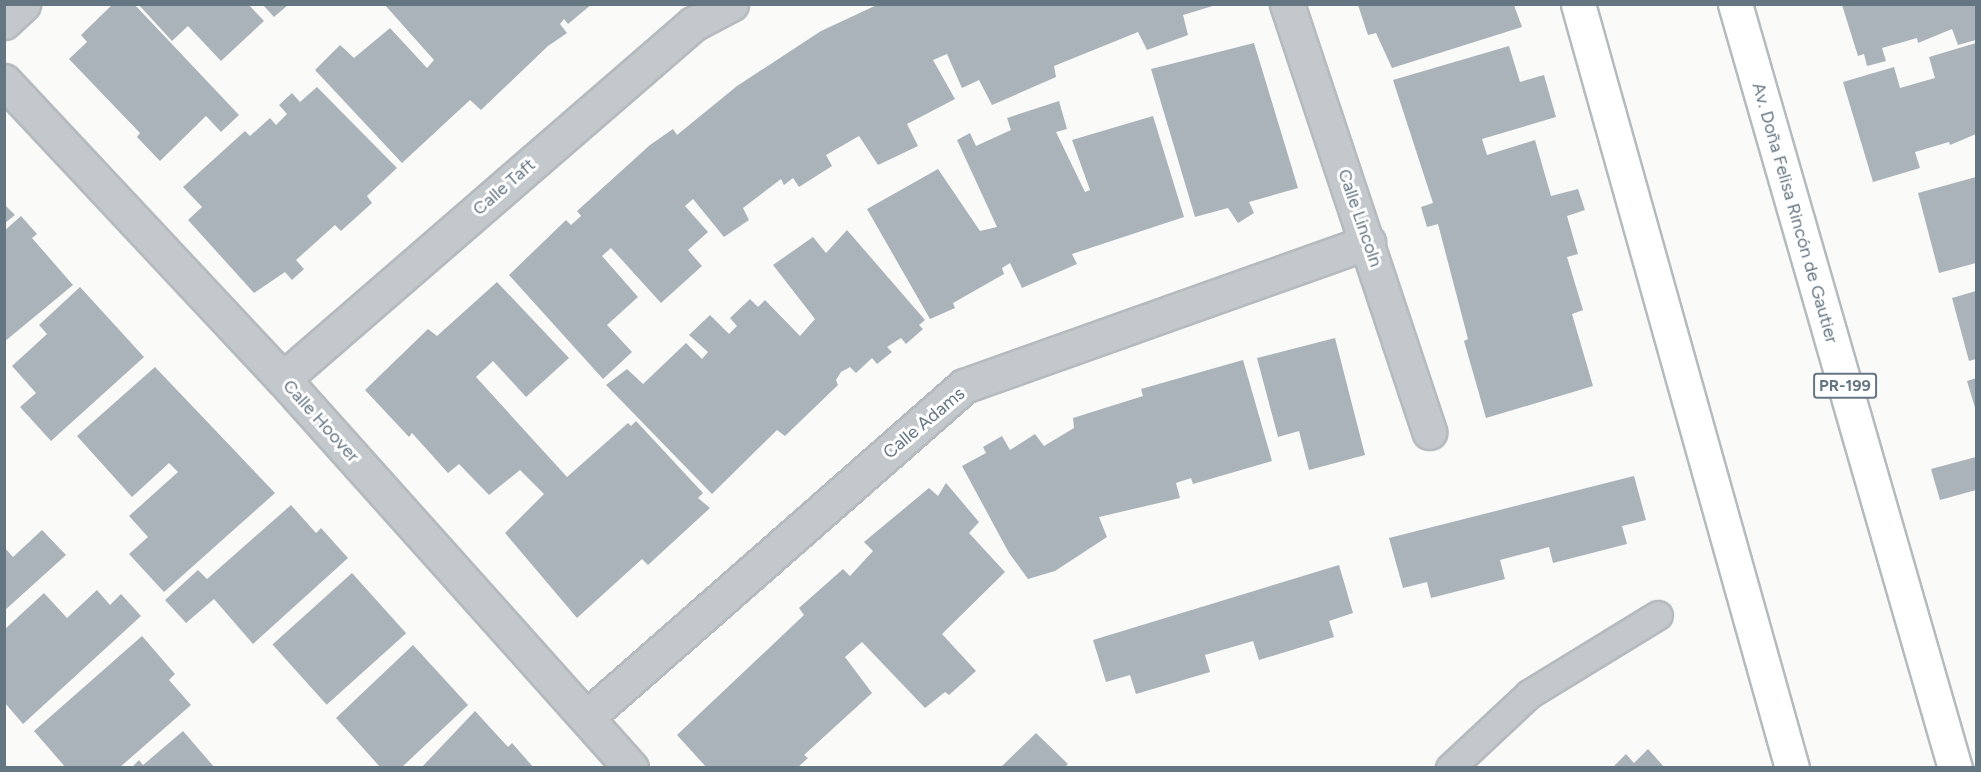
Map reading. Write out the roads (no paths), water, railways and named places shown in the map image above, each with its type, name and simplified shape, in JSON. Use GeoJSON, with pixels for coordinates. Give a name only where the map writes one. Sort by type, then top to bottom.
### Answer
{"type":"FeatureCollection","features":[{"type":"Feature","properties":{"kind":"main road"},"geometry":{"type":"LineString","coordinates":[[1578,4],[1792,768]]}},
{"type":"Feature","properties":{"kind":"main road","name":"Av. Doña Felisa Rincón de Gautier"},"geometry":{"type":"LineString","coordinates":[[1735,4],[1956,768]]}},
{"type":"Feature","properties":{"kind":"street"},"geometry":{"type":"LineString","coordinates":[[4,22],[23,4]]}},
{"type":"Feature","properties":{"kind":"street","name":"Calle Taft"},"geometry":{"type":"LineString","coordinates":[[283,379],[693,24],[731,4]]}},
{"type":"Feature","properties":{"kind":"street","name":"Calle Lincoln"},"geometry":{"type":"LineString","coordinates":[[1287,4],[1430,432]]}},
{"type":"Feature","properties":{"kind":"street","name":"Calle Hoover"},"geometry":{"type":"LineString","coordinates":[[4,81],[283,379],[631,768]]}},
{"type":"Feature","properties":{"kind":"street","name":"Calle Adams"},"geometry":{"type":"LineString","coordinates":[[587,717],[964,386],[1368,242]]}},
{"type":"Feature","properties":{"kind":"lane"},"geometry":{"type":"LineString","coordinates":[[1450,768],[1529,693],[1658,615]]}}]}
